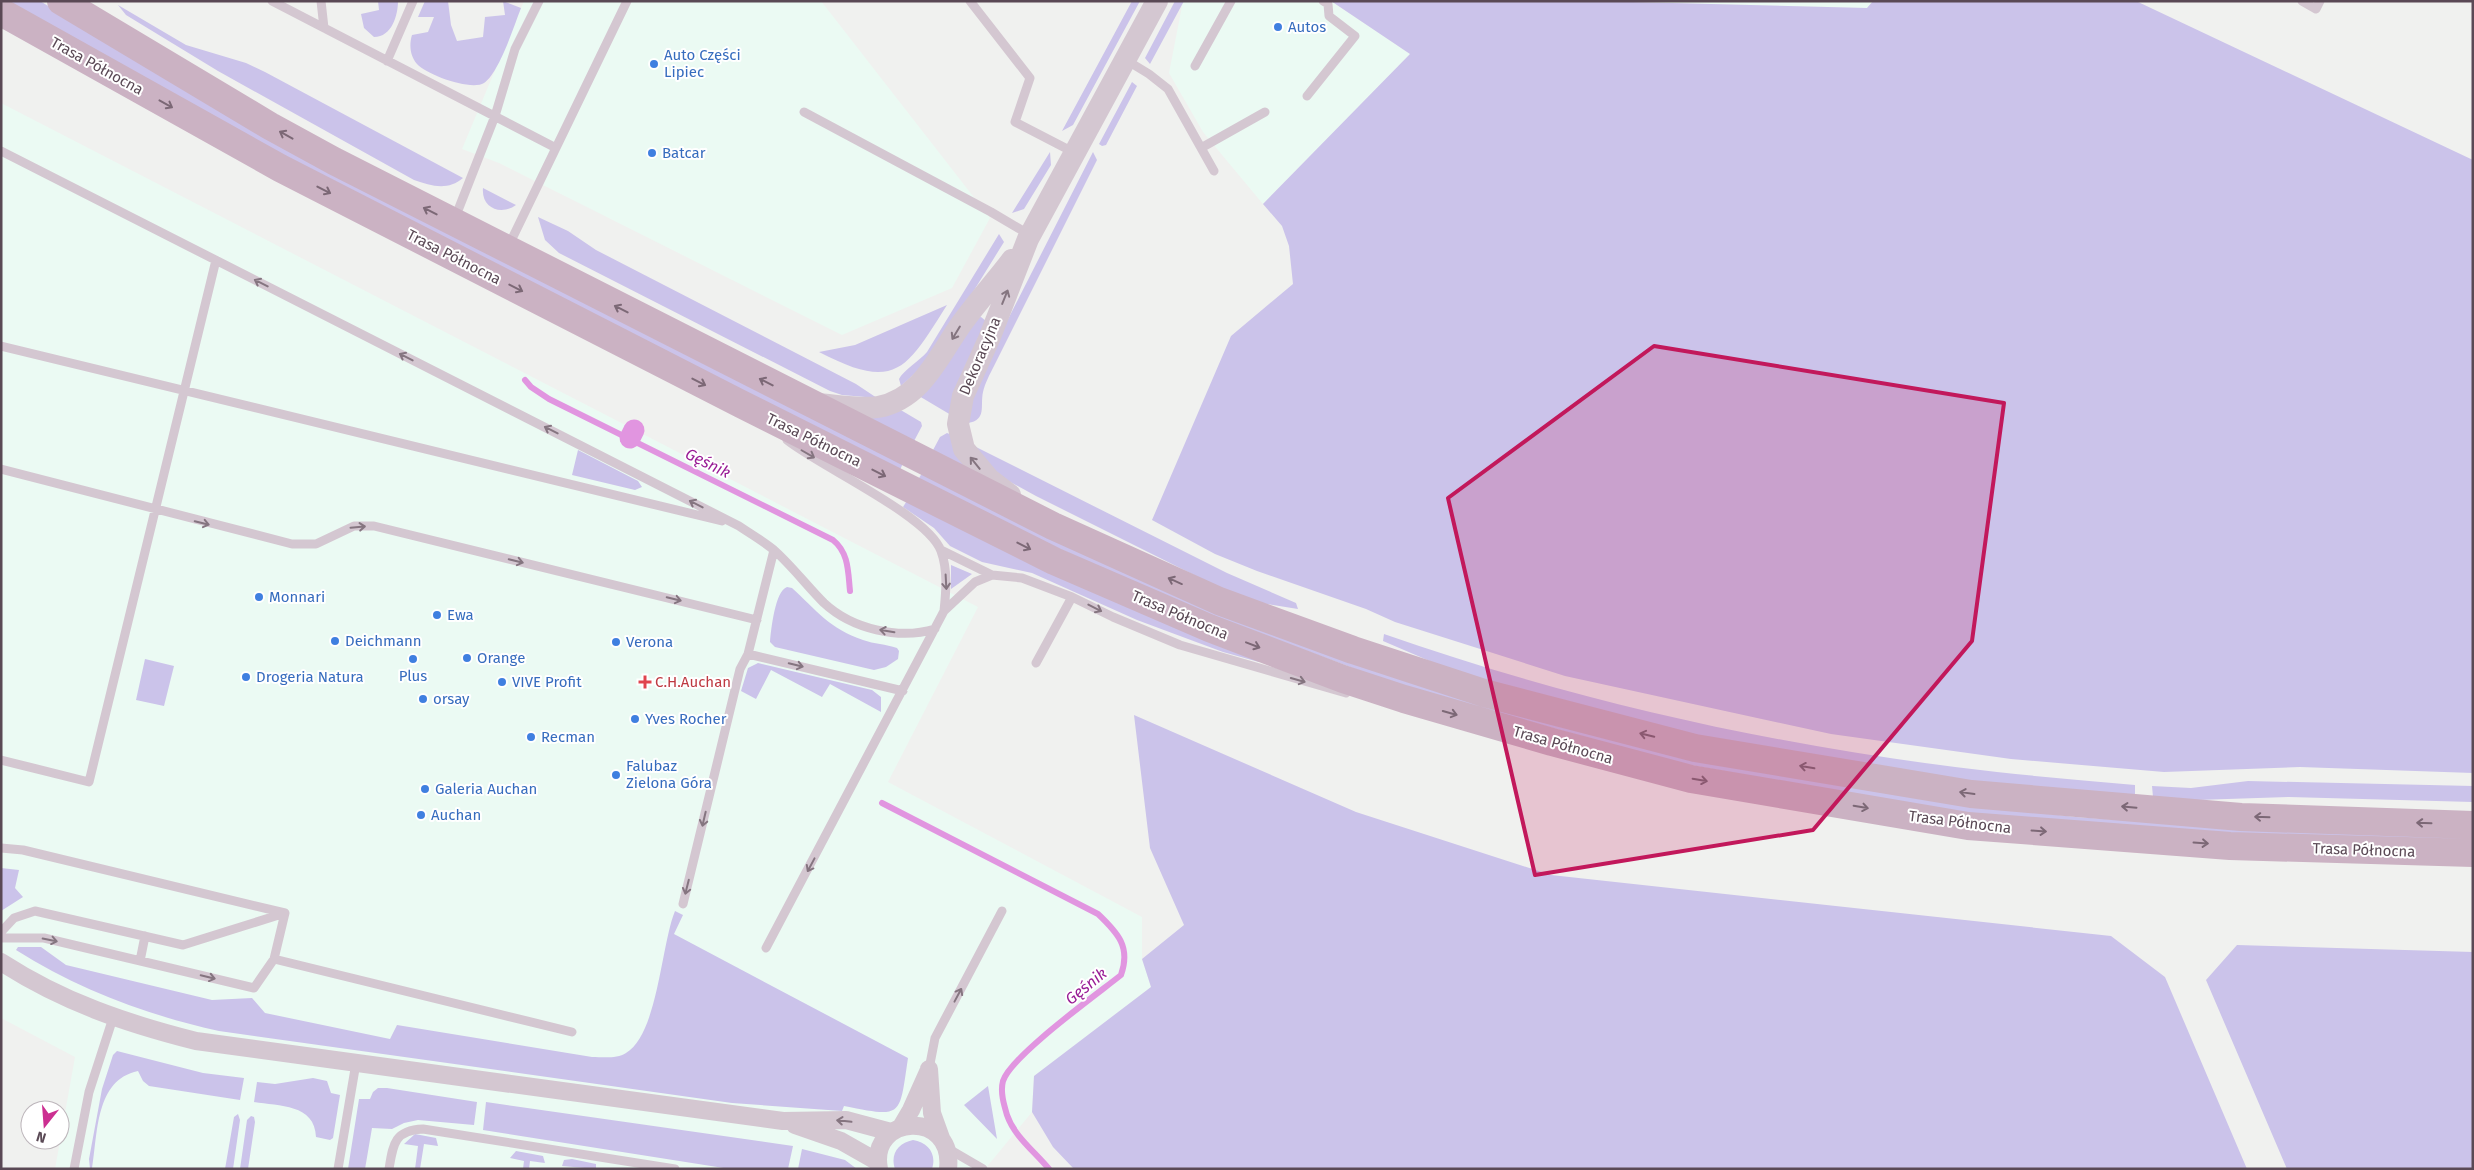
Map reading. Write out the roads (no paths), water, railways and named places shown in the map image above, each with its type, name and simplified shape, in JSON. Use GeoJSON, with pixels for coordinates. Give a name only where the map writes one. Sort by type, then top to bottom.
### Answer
{"type":"FeatureCollection","features":[{"type":"Feature","properties":{"kind":"main road","name":"Trasa Północna"},"geometry":{"type":"LineString","coordinates":[[61,1],[89,13],[270,126],[453,223],[810,404],[1053,526],[1219,601],[1353,650],[1484,693],[1695,748],[1971,794],[2241,817],[2473,825]]}},
{"type":"Feature","properties":{"kind":"main road","name":"Trasa Północna"},"geometry":{"type":"LineString","coordinates":[[1,12],[280,168],[741,404],[1054,561],[1209,628],[1404,699],[1624,763],[1691,779],[1968,826],[2230,846],[2473,853]]}},
{"type":"Feature","properties":{"kind":"street","name":"Dekoracyjna"},"geometry":{"type":"LineString","coordinates":[[1053,526],[989,479],[964,449],[958,424],[959,410],[968,380],[989,339],[1030,237],[1157,1]]}},
{"type":"Feature","properties":{"kind":"street","name":"Dekoracyjna"},"geometry":{"type":"LineString","coordinates":[[810,404],[877,407],[899,400],[919,384],[937,364],[962,324],[1030,237]]}},
{"type":"Feature","properties":{"kind":"street"},"geometry":{"type":"LineString","coordinates":[[1,962],[62,997],[113,1018],[196,1041],[783,1121],[846,1120],[896,1130],[912,1125],[923,1126],[944,1143]]}},
{"type":"Feature","properties":{"kind":"street"},"geometry":{"type":"LineString","coordinates":[[879,1165],[879,1150],[911,1110],[929,1069]]}},
{"type":"Feature","properties":{"kind":"street"},"geometry":{"type":"LineString","coordinates":[[929,1069],[932,1114],[944,1143],[948,1169]]}},
{"type":"Feature","properties":{"kind":"street"},"geometry":{"type":"LineString","coordinates":[[783,1121],[841,1141],[879,1165]]}},
{"type":"Feature","properties":{"kind":"lane"},"geometry":{"type":"LineString","coordinates":[[272,1],[556,148]]}},
{"type":"Feature","properties":{"kind":"lane"},"geometry":{"type":"LineString","coordinates":[[321,1],[324,28]]}},
{"type":"Feature","properties":{"kind":"lane"},"geometry":{"type":"LineString","coordinates":[[388,61],[413,1]]}},
{"type":"Feature","properties":{"kind":"lane"},"geometry":{"type":"LineString","coordinates":[[453,223],[495,116],[515,49],[539,1]]}},
{"type":"Feature","properties":{"kind":"lane"},"geometry":{"type":"LineString","coordinates":[[506,250],[627,1]]}},
{"type":"Feature","properties":{"kind":"lane"},"geometry":{"type":"LineString","coordinates":[[970,1],[1030,78],[1015,122],[1075,153]]}},
{"type":"Feature","properties":{"kind":"lane"},"geometry":{"type":"LineString","coordinates":[[1195,66],[1231,1]]}},
{"type":"Feature","properties":{"kind":"lane"},"geometry":{"type":"LineString","coordinates":[[1307,96],[1354,36],[1329,16],[1328,4],[1323,1]]}},
{"type":"Feature","properties":{"kind":"lane"},"geometry":{"type":"LineString","coordinates":[[2302,1],[2316,9],[2320,1]]}},
{"type":"Feature","properties":{"kind":"lane"},"geometry":{"type":"LineString","coordinates":[[1126,60],[1168,89],[1214,171]]}},
{"type":"Feature","properties":{"kind":"lane"},"geometry":{"type":"LineString","coordinates":[[804,112],[992,212],[1030,237]]}},
{"type":"Feature","properties":{"kind":"lane"},"geometry":{"type":"LineString","coordinates":[[1201,148],[1265,112]]}},
{"type":"Feature","properties":{"kind":"lane"},"geometry":{"type":"LineString","coordinates":[[1,151],[739,526],[774,550],[825,604],[854,622],[885,632],[918,634],[935,629]]}},
{"type":"Feature","properties":{"kind":"lane"},"geometry":{"type":"LineString","coordinates":[[1,760],[90,782],[216,260]]}},
{"type":"Feature","properties":{"kind":"lane"},"geometry":{"type":"LineString","coordinates":[[1,346],[739,526]]}},
{"type":"Feature","properties":{"kind":"lane"},"geometry":{"type":"LineString","coordinates":[[741,404],[796,448],[849,478],[927,531],[941,550],[947,583],[944,611]]}},
{"type":"Feature","properties":{"kind":"lane"},"geometry":{"type":"LineString","coordinates":[[1,469],[292,544],[316,544],[354,526],[374,526],[757,620]]}},
{"type":"Feature","properties":{"kind":"lane"},"geometry":{"type":"LineString","coordinates":[[683,904],[740,669],[748,654],[774,550]]}},
{"type":"Feature","properties":{"kind":"lane"},"geometry":{"type":"LineString","coordinates":[[941,550],[992,575],[1022,578],[1072,597],[1113,618],[1172,642],[1224,659],[1342,693],[1404,699]]}},
{"type":"Feature","properties":{"kind":"lane"},"geometry":{"type":"LineString","coordinates":[[766,948],[944,611],[975,582],[992,575]]}},
{"type":"Feature","properties":{"kind":"lane"},"geometry":{"type":"LineString","coordinates":[[1036,663],[1072,597]]}},
{"type":"Feature","properties":{"kind":"lane"},"geometry":{"type":"LineString","coordinates":[[748,654],[903,691]]}},
{"type":"Feature","properties":{"kind":"lane"},"geometry":{"type":"LineString","coordinates":[[1,848],[23,850],[286,913]]}},
{"type":"Feature","properties":{"kind":"lane"},"geometry":{"type":"LineString","coordinates":[[1,932],[14,918],[35,911],[182,945],[286,913]]}},
{"type":"Feature","properties":{"kind":"lane"},"geometry":{"type":"LineString","coordinates":[[929,1069],[935,1038],[1002,911]]}},
{"type":"Feature","properties":{"kind":"lane"},"geometry":{"type":"LineString","coordinates":[[1,938],[44,938],[254,988],[274,959],[286,913]]}},
{"type":"Feature","properties":{"kind":"lane"},"geometry":{"type":"LineString","coordinates":[[140,961],[145,936]]}},
{"type":"Feature","properties":{"kind":"lane"},"geometry":{"type":"LineString","coordinates":[[274,959],[572,1032]]}},
{"type":"Feature","properties":{"kind":"lane"},"geometry":{"type":"LineString","coordinates":[[74,1169],[89,1092],[113,1018]]}},
{"type":"Feature","properties":{"kind":"lane"},"geometry":{"type":"LineString","coordinates":[[338,1169],[356,1063]]}},
{"type":"Feature","properties":{"kind":"lane"},"geometry":{"type":"LineString","coordinates":[[389,1169],[393,1147],[397,1138],[404,1132],[422,1129],[675,1169]]}},
{"type":"Feature","properties":{"kind":"lane"},"geometry":{"type":"LineString","coordinates":[[944,1143],[983,1169]]}},
{"type":"Feature","properties":{"kind":"waterway","name":"Gęśnik"},"geometry":{"type":"LineString","coordinates":[[525,380],[531,387],[549,399],[833,540],[845,557],[850,591]]}},
{"type":"Feature","properties":{"kind":"waterway"},"geometry":{"type":"LineString","coordinates":[[630,438],[634,430]]}},
{"type":"Feature","properties":{"kind":"waterway","name":"Gęśnik"},"geometry":{"type":"LineString","coordinates":[[882,803],[1098,914],[1121,941],[1124,956],[1121,975],[1037,1042],[1009,1070],[1003,1081],[1003,1098],[1010,1123],[1049,1169]]}},
{"type":"Feature","properties":{"kind":"place","name":"Autos"},"geometry":{"type":"Point","coordinates":[1278,27]}},
{"type":"Feature","properties":{"kind":"place","name":"Auto Części Lipiec"},"geometry":{"type":"Point","coordinates":[654,64]}},
{"type":"Feature","properties":{"kind":"place","name":"Batcar"},"geometry":{"type":"Point","coordinates":[652,153]}},
{"type":"Feature","properties":{"kind":"place","name":"Monnari"},"geometry":{"type":"Point","coordinates":[259,597]}},
{"type":"Feature","properties":{"kind":"place","name":"Ewa"},"geometry":{"type":"Point","coordinates":[437,615]}},
{"type":"Feature","properties":{"kind":"place","name":"Deichmann"},"geometry":{"type":"Point","coordinates":[335,641]}},
{"type":"Feature","properties":{"kind":"place","name":"Verona"},"geometry":{"type":"Point","coordinates":[616,642]}},
{"type":"Feature","properties":{"kind":"place","name":"Orange"},"geometry":{"type":"Point","coordinates":[467,658]}},
{"type":"Feature","properties":{"kind":"place","name":"Plus"},"geometry":{"type":"Point","coordinates":[413,659]}},
{"type":"Feature","properties":{"kind":"place","name":"Drogeria Natura"},"geometry":{"type":"Point","coordinates":[246,677]}},
{"type":"Feature","properties":{"kind":"place","name":"VIVE Profit"},"geometry":{"type":"Point","coordinates":[502,682]}},
{"type":"Feature","properties":{"kind":"place","name":"C.H.Auchan"},"geometry":{"type":"Point","coordinates":[645,682]}},
{"type":"Feature","properties":{"kind":"place","name":"orsay"},"geometry":{"type":"Point","coordinates":[423,699]}},
{"type":"Feature","properties":{"kind":"place","name":"Yves Rocher"},"geometry":{"type":"Point","coordinates":[635,719]}},
{"type":"Feature","properties":{"kind":"place","name":"Recman"},"geometry":{"type":"Point","coordinates":[531,737]}},
{"type":"Feature","properties":{"kind":"place","name":"Falubaz Zielona Góra"},"geometry":{"type":"Point","coordinates":[616,775]}},
{"type":"Feature","properties":{"kind":"place","name":"Galeria Auchan"},"geometry":{"type":"Point","coordinates":[425,789]}},
{"type":"Feature","properties":{"kind":"place","name":"Auchan"},"geometry":{"type":"Point","coordinates":[421,815]}}]}
